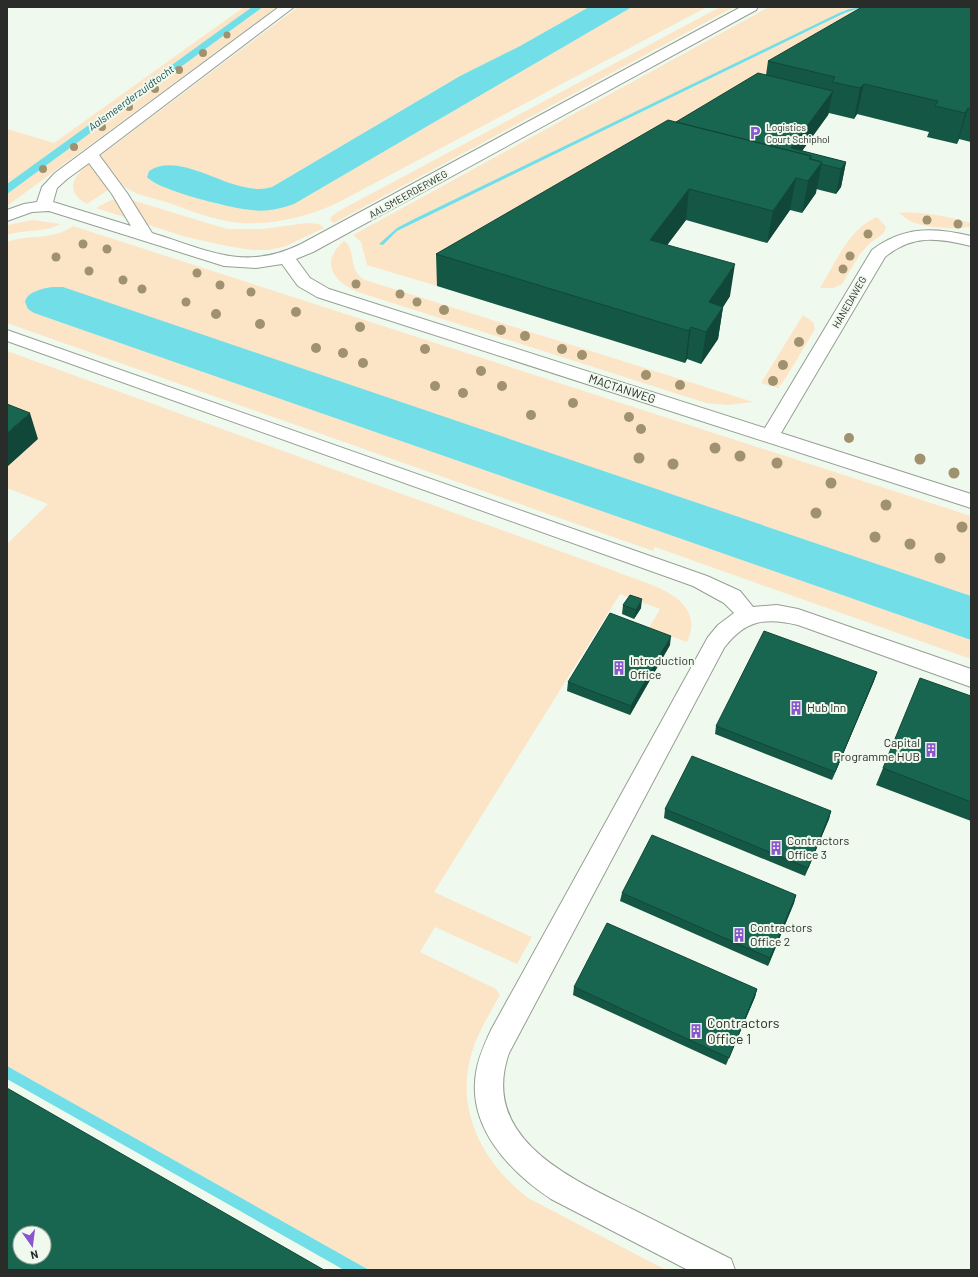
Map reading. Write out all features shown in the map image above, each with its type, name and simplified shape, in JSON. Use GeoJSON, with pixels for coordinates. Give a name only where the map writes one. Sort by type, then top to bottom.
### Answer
{"type":"FeatureCollection","features":[{"type":"Feature","properties":{"kind":"street"},"geometry":{"type":"LineString","coordinates":[[44,206],[48,191],[55,181],[287,7]]}},
{"type":"Feature","properties":{"kind":"street","name":"AALSMEERDERWEG"},"geometry":{"type":"LineString","coordinates":[[7,216],[23,209],[44,206],[57,208],[224,261],[234,263],[267,263],[286,258],[751,7]]}},
{"type":"Feature","properties":{"kind":"street"},"geometry":{"type":"LineString","coordinates":[[90,154],[119,193],[146,237]]}},
{"type":"Feature","properties":{"kind":"street","name":"HANEDAWEG"},"geometry":{"type":"LineString","coordinates":[[770,436],[878,254],[894,242],[917,235],[939,235],[971,241]]}},
{"type":"Feature","properties":{"kind":"street","name":"MACTANWEG"},"geometry":{"type":"LineString","coordinates":[[286,258],[304,282],[322,294],[971,501]]}},
{"type":"Feature","properties":{"kind":"street"},"geometry":{"type":"LineString","coordinates":[[7,335],[700,581],[732,597],[749,616]]}},
{"type":"Feature","properties":{"kind":"street"},"geometry":{"type":"LineString","coordinates":[[720,1270],[561,1189],[534,1170],[516,1153],[500,1129],[493,1113],[489,1095],[489,1077],[493,1058],[501,1040],[716,643],[729,626],[749,616],[776,613],[797,617],[971,678]]}},
{"type":"Feature","properties":{"kind":"shaded area"},"geometry":{"type":"Polygon","coordinates":[[[244,7],[252,7],[7,184],[7,178],[10,176],[7,175],[7,129],[54,143],[244,7]]]}},
{"type":"Feature","properties":{"kind":"shaded area"},"geometry":{"type":"Polygon","coordinates":[[[263,7],[277,7],[7,206],[7,194],[263,7]]]}},
{"type":"Feature","properties":{"kind":"shaded area"},"geometry":{"type":"Polygon","coordinates":[[[298,7],[589,7],[520,46],[460,76],[272,187],[257,189],[241,187],[194,170],[178,166],[163,166],[149,171],[147,177],[151,181],[220,205],[250,210],[269,210],[294,204],[632,7],[707,7],[339,202],[313,213],[270,222],[241,223],[227,221],[203,215],[134,192],[119,181],[108,185],[108,190],[87,204],[77,196],[74,192],[74,182],[84,168],[298,7]]]}},
{"type":"Feature","properties":{"kind":"shaded area"},"geometry":{"type":"Polygon","coordinates":[[[720,7],[734,7],[334,223],[330,220],[332,216],[339,211],[720,7]]]}},
{"type":"Feature","properties":{"kind":"shaded area"},"geometry":{"type":"Polygon","coordinates":[[[769,7],[863,7],[849,9],[412,220],[397,228],[384,245],[397,231],[826,22],[853,10],[875,7],[667,150],[437,286],[367,265],[361,242],[353,235],[769,7]]]}},
{"type":"Feature","properties":{"kind":"shaded area"},"geometry":{"type":"Polygon","coordinates":[[[125,198],[227,229],[262,229],[307,223],[319,224],[324,228],[286,246],[269,250],[252,250],[186,237],[96,208],[109,201],[125,198]]]}},
{"type":"Feature","properties":{"kind":"shaded area"},"geometry":{"type":"Polygon","coordinates":[[[899,213],[935,215],[971,223],[971,226],[943,228],[927,226],[913,222],[899,213]]]}},
{"type":"Feature","properties":{"kind":"shaded area"},"geometry":{"type":"Polygon","coordinates":[[[877,217],[886,227],[884,233],[870,243],[860,254],[842,284],[834,288],[820,288],[837,258],[858,229],[877,217]]]}},
{"type":"Feature","properties":{"kind":"shaded area"},"geometry":{"type":"Polygon","coordinates":[[[32,220],[61,224],[48,229],[7,235],[8,225],[32,220]]]}},
{"type":"Feature","properties":{"kind":"shaded area"},"geometry":{"type":"Polygon","coordinates":[[[73,226],[971,516],[971,596],[64,288],[34,313],[971,640],[971,659],[655,547],[653,551],[7,323],[7,242],[16,239],[48,236],[64,231],[73,226]]]}},
{"type":"Feature","properties":{"kind":"shaded area"},"geometry":{"type":"Polygon","coordinates":[[[344,241],[350,249],[356,271],[359,276],[365,280],[753,402],[728,405],[706,403],[358,292],[341,282],[332,270],[332,256],[344,241]]]}},
{"type":"Feature","properties":{"kind":"shaded area"},"geometry":{"type":"Polygon","coordinates":[[[803,315],[813,322],[815,329],[787,376],[778,388],[761,383],[803,315]]]}},
{"type":"Feature","properties":{"kind":"shaded area"},"geometry":{"type":"Polygon","coordinates":[[[7,351],[639,580],[669,593],[681,602],[689,612],[691,626],[687,642],[649,628],[660,609],[620,594],[434,892],[532,937],[517,964],[435,927],[420,952],[496,989],[500,995],[481,1030],[472,1052],[467,1073],[467,1094],[470,1114],[476,1134],[498,1169],[528,1198],[666,1270],[369,1270],[7,1066],[7,544],[48,504],[7,488],[7,467],[38,439],[7,427],[7,351]]]}},
{"type":"Feature","properties":{"kind":"water","name":"Aalsmeerderzuidtocht"},"geometry":{"type":"Polygon","coordinates":[[[252,7],[263,7],[7,194],[7,184],[252,7]]]}},
{"type":"Feature","properties":{"kind":"water"},"geometry":{"type":"Polygon","coordinates":[[[589,7],[632,7],[294,204],[278,209],[268,210],[257,211],[242,209],[213,203],[165,188],[147,177],[149,171],[163,166],[178,166],[241,186],[257,189],[272,187],[460,76],[520,46],[589,7]]]}},
{"type":"Feature","properties":{"kind":"water"},"geometry":{"type":"Polygon","coordinates":[[[863,7],[845,13],[826,22],[397,231],[383,245],[379,244],[397,228],[412,220],[839,13],[849,9],[863,7]]]}},
{"type":"Feature","properties":{"kind":"water"},"geometry":{"type":"Polygon","coordinates":[[[53,287],[63,287],[971,596],[971,640],[34,313],[28,309],[25,302],[32,293],[53,287]]]}},
{"type":"Feature","properties":{"kind":"water"},"geometry":{"type":"Polygon","coordinates":[[[7,1066],[369,1270],[344,1270],[7,1079],[7,1066]]]}},
{"type":"Feature","properties":{"kind":"building"},"geometry":{"type":"Polygon","coordinates":[[[862,7],[971,8],[971,109],[968,108],[965,113],[935,106],[938,101],[864,84],[860,88],[832,82],[835,77],[768,61],[862,7]]]}},
{"type":"Feature","properties":{"kind":"building"},"geometry":{"type":"Polygon","coordinates":[[[758,73],[833,91],[791,148],[846,162],[841,169],[821,164],[822,162],[811,159],[811,156],[676,122],[758,73]]]}},
{"type":"Feature","properties":{"kind":"building"},"geometry":{"type":"Polygon","coordinates":[[[668,120],[811,156],[809,159],[822,162],[808,181],[796,178],[773,211],[689,189],[650,240],[735,264],[709,302],[723,307],[706,332],[691,327],[689,331],[436,254],[668,120]]]}},
{"type":"Feature","properties":{"kind":"building"},"geometry":{"type":"Polygon","coordinates":[[[7,404],[30,413],[7,433],[7,404]]]}},
{"type":"Feature","properties":{"kind":"building"},"geometry":{"type":"Polygon","coordinates":[[[630,595],[642,599],[636,610],[623,605],[630,595]]]}},
{"type":"Feature","properties":{"kind":"building","name":"Introduction Office"},"geometry":{"type":"Polygon","coordinates":[[[610,613],[671,636],[631,706],[568,682],[610,613]]]}},
{"type":"Feature","properties":{"kind":"building","name":"Hub Inn"},"geometry":{"type":"Polygon","coordinates":[[[764,631],[877,672],[835,772],[716,726],[764,631]]]}},
{"type":"Feature","properties":{"kind":"building","name":"Capital Programme HUB"},"geometry":{"type":"Polygon","coordinates":[[[920,678],[971,696],[971,802],[883,768],[920,678]]]}},
{"type":"Feature","properties":{"kind":"building","name":"Contractors Office 3"},"geometry":{"type":"Polygon","coordinates":[[[692,756],[831,811],[808,868],[665,809],[692,756]]]}},
{"type":"Feature","properties":{"kind":"building","name":"Contractors Office 2"},"geometry":{"type":"Polygon","coordinates":[[[652,835],[796,895],[770,958],[622,893],[652,835]]]}},
{"type":"Feature","properties":{"kind":"building","name":"Contractors Office 1"},"geometry":{"type":"Polygon","coordinates":[[[607,923],[757,989],[729,1058],[574,987],[607,923]]]}},
{"type":"Feature","properties":{"kind":"building"},"geometry":{"type":"Polygon","coordinates":[[[7,1088],[324,1270],[7,1270],[7,1088]]]}},
{"type":"Feature","properties":{"kind":"place","name":"Logistics Court Schiphol"},"geometry":{"type":"Point","coordinates":[755,133]}},
{"type":"Feature","properties":{"kind":"place","name":"Introduction Office"},"geometry":{"type":"Point","coordinates":[619,668]}},
{"type":"Feature","properties":{"kind":"place","name":"Hub Inn"},"geometry":{"type":"Point","coordinates":[796,708]}},
{"type":"Feature","properties":{"kind":"place","name":"Capital Programme HUB"},"geometry":{"type":"Point","coordinates":[931,750]}},
{"type":"Feature","properties":{"kind":"place","name":"Contractors Office 3"},"geometry":{"type":"Point","coordinates":[776,848]}},
{"type":"Feature","properties":{"kind":"place","name":"Contractors Office 2"},"geometry":{"type":"Point","coordinates":[739,935]}},
{"type":"Feature","properties":{"kind":"place","name":"Contractors Office 1"},"geometry":{"type":"Point","coordinates":[696,1031]}}]}
